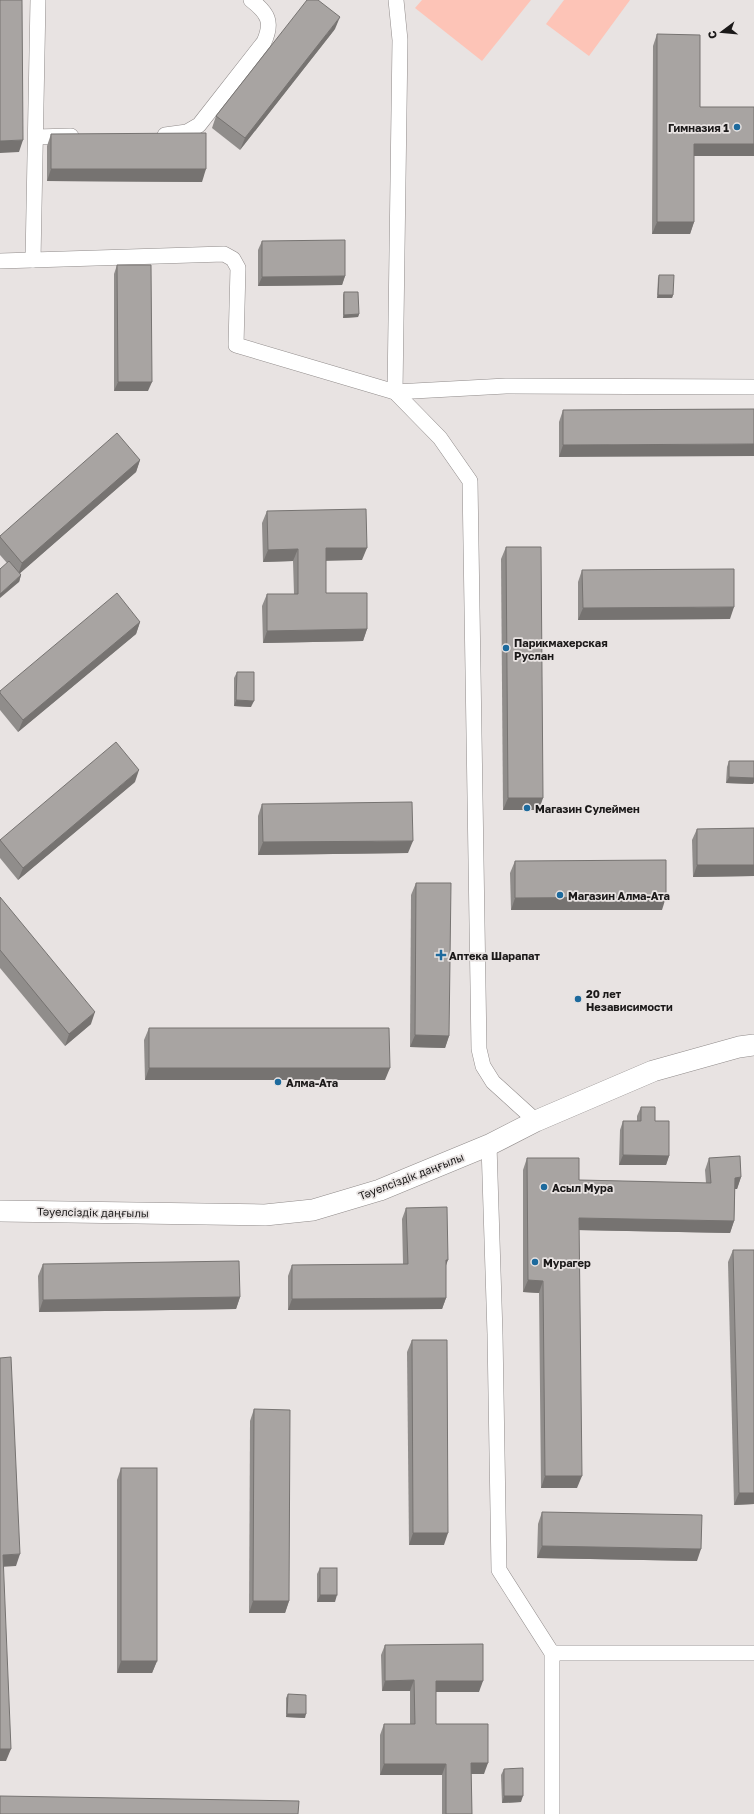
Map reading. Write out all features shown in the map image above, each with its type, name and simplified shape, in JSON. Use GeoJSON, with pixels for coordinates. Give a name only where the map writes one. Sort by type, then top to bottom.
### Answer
{"type":"FeatureCollection","features":[{"type":"Feature","properties":{"kind":"street"},"geometry":{"type":"LineString","coordinates":[[33,260],[38,0]]}},
{"type":"Feature","properties":{"kind":"street"},"geometry":{"type":"LineString","coordinates":[[150,135],[173,135],[187,132],[199,125],[264,42],[269,30],[268,19],[261,7],[251,0]]}},
{"type":"Feature","properties":{"kind":"street"},"geometry":{"type":"LineString","coordinates":[[396,0],[400,40],[395,392],[440,438],[470,481],[479,1049],[484,1066],[493,1082],[536,1121]]}},
{"type":"Feature","properties":{"kind":"street"},"geometry":{"type":"LineString","coordinates":[[36,137],[82,136]]}},
{"type":"Feature","properties":{"kind":"street"},"geometry":{"type":"LineString","coordinates":[[0,261],[224,254],[233,259],[238,268],[236,345],[395,392],[506,386],[754,387]]}},
{"type":"Feature","properties":{"kind":"street","name":"Тәуелсіздік даңғылы"},"geometry":{"type":"LineString","coordinates":[[0,1211],[265,1215],[314,1210],[380,1190],[489,1145],[536,1121],[653,1071],[739,1047],[754,1045]]}},
{"type":"Feature","properties":{"kind":"street"},"geometry":{"type":"LineString","coordinates":[[489,1145],[495,1334],[499,1570],[552,1653],[552,1814]]}},
{"type":"Feature","properties":{"kind":"street"},"geometry":{"type":"LineString","coordinates":[[552,1653],[754,1653]]}},
{"type":"Feature","properties":{"kind":"shaded area"},"geometry":{"type":"Polygon","coordinates":[[[422,0],[531,0],[482,61],[415,8],[422,0]]]}},
{"type":"Feature","properties":{"kind":"shaded area"},"geometry":{"type":"Polygon","coordinates":[[[564,0],[630,0],[589,56],[546,24],[564,0]]]}},
{"type":"Feature","properties":{"kind":"building"},"geometry":{"type":"Polygon","coordinates":[[[0,0],[22,0],[23,140],[0,141],[0,0]]]}},
{"type":"Feature","properties":{"kind":"building"},"geometry":{"type":"Polygon","coordinates":[[[307,0],[318,0],[340,17],[245,138],[216,116],[307,0]]]}},
{"type":"Feature","properties":{"kind":"building"},"geometry":{"type":"Polygon","coordinates":[[[657,34],[700,35],[700,107],[754,107],[754,144],[694,144],[694,222],[657,222],[657,34]]]}},
{"type":"Feature","properties":{"kind":"building"},"geometry":{"type":"Polygon","coordinates":[[[206,133],[206,169],[51,169],[51,134],[206,133]]]}},
{"type":"Feature","properties":{"kind":"building"},"geometry":{"type":"Polygon","coordinates":[[[345,240],[345,276],[262,277],[262,241],[345,240]]]}},
{"type":"Feature","properties":{"kind":"building"},"geometry":{"type":"Polygon","coordinates":[[[117,265],[151,265],[152,382],[118,382],[117,265]]]}},
{"type":"Feature","properties":{"kind":"building"},"geometry":{"type":"Polygon","coordinates":[[[659,275],[674,275],[673,295],[658,295],[659,275]]]}},
{"type":"Feature","properties":{"kind":"building"},"geometry":{"type":"Polygon","coordinates":[[[344,292],[358,292],[359,314],[344,315],[344,292]]]}},
{"type":"Feature","properties":{"kind":"building"},"geometry":{"type":"Polygon","coordinates":[[[754,409],[754,444],[563,445],[563,410],[754,409]]]}},
{"type":"Feature","properties":{"kind":"building"},"geometry":{"type":"Polygon","coordinates":[[[117,433],[140,460],[22,563],[0,536],[117,433]]]}},
{"type":"Feature","properties":{"kind":"building"},"geometry":{"type":"Polygon","coordinates":[[[366,509],[367,548],[326,548],[326,593],[367,593],[367,629],[267,631],[267,594],[298,594],[298,549],[268,550],[267,511],[366,509]]]}},
{"type":"Feature","properties":{"kind":"building"},"geometry":{"type":"Polygon","coordinates":[[[506,547],[541,547],[543,798],[508,798],[506,547]]]}},
{"type":"Feature","properties":{"kind":"building"},"geometry":{"type":"Polygon","coordinates":[[[9,561],[21,575],[0,594],[0,569],[9,561]]]}},
{"type":"Feature","properties":{"kind":"building"},"geometry":{"type":"Polygon","coordinates":[[[734,569],[734,607],[583,608],[582,570],[734,569]]]}},
{"type":"Feature","properties":{"kind":"building"},"geometry":{"type":"Polygon","coordinates":[[[117,593],[140,622],[23,720],[0,693],[0,691],[117,593]]]}},
{"type":"Feature","properties":{"kind":"building"},"geometry":{"type":"Polygon","coordinates":[[[237,672],[254,672],[254,701],[236,700],[237,672]]]}},
{"type":"Feature","properties":{"kind":"building"},"geometry":{"type":"Polygon","coordinates":[[[116,742],[139,770],[23,868],[0,840],[116,742]]]}},
{"type":"Feature","properties":{"kind":"building"},"geometry":{"type":"Polygon","coordinates":[[[729,761],[754,761],[754,778],[729,777],[729,761]]]}},
{"type":"Feature","properties":{"kind":"building"},"geometry":{"type":"Polygon","coordinates":[[[412,802],[413,841],[263,842],[262,804],[412,802]]]}},
{"type":"Feature","properties":{"kind":"building"},"geometry":{"type":"Polygon","coordinates":[[[754,828],[754,865],[697,865],[697,829],[754,828]]]}},
{"type":"Feature","properties":{"kind":"building"},"geometry":{"type":"Polygon","coordinates":[[[666,860],[666,897],[515,898],[515,861],[666,860]]]}},
{"type":"Feature","properties":{"kind":"building"},"geometry":{"type":"Polygon","coordinates":[[[416,883],[451,883],[449,1036],[415,1035],[416,883]]]}},
{"type":"Feature","properties":{"kind":"building"},"geometry":{"type":"Polygon","coordinates":[[[0,897],[95,1012],[69,1034],[0,950],[0,897]]]}},
{"type":"Feature","properties":{"kind":"building"},"geometry":{"type":"Polygon","coordinates":[[[149,1028],[389,1028],[390,1068],[149,1068],[149,1028]]]}},
{"type":"Feature","properties":{"kind":"building"},"geometry":{"type":"Polygon","coordinates":[[[641,1107],[655,1107],[655,1121],[669,1121],[669,1156],[623,1155],[623,1121],[641,1121],[641,1107]]]}},
{"type":"Feature","properties":{"kind":"building"},"geometry":{"type":"Polygon","coordinates":[[[740,1156],[741,1177],[735,1178],[734,1221],[579,1218],[582,1476],[545,1476],[543,1281],[528,1280],[527,1158],[579,1158],[579,1180],[711,1183],[709,1158],[740,1156]]]}},
{"type":"Feature","properties":{"kind":"building"},"geometry":{"type":"Polygon","coordinates":[[[447,1207],[448,1260],[446,1260],[446,1298],[292,1299],[292,1265],[408,1264],[406,1208],[447,1207]]]}},
{"type":"Feature","properties":{"kind":"building"},"geometry":{"type":"Polygon","coordinates":[[[733,1250],[754,1250],[754,1493],[739,1493],[733,1250]]]}},
{"type":"Feature","properties":{"kind":"building"},"geometry":{"type":"Polygon","coordinates":[[[239,1261],[240,1297],[43,1300],[43,1264],[239,1261]]]}},
{"type":"Feature","properties":{"kind":"building"},"geometry":{"type":"Polygon","coordinates":[[[412,1340],[447,1340],[448,1533],[413,1533],[412,1340]]]}},
{"type":"Feature","properties":{"kind":"building"},"geometry":{"type":"Polygon","coordinates":[[[11,1357],[20,1554],[3,1555],[11,1749],[0,1749],[0,1358],[11,1357]]]}},
{"type":"Feature","properties":{"kind":"building"},"geometry":{"type":"Polygon","coordinates":[[[254,1409],[290,1410],[289,1601],[253,1601],[254,1409]]]}},
{"type":"Feature","properties":{"kind":"building"},"geometry":{"type":"Polygon","coordinates":[[[121,1468],[157,1468],[157,1661],[121,1661],[121,1468]]]}},
{"type":"Feature","properties":{"kind":"building"},"geometry":{"type":"Polygon","coordinates":[[[542,1512],[702,1515],[701,1549],[542,1546],[542,1512]]]}},
{"type":"Feature","properties":{"kind":"building"},"geometry":{"type":"Polygon","coordinates":[[[320,1568],[337,1568],[337,1595],[320,1595],[320,1568]]]}},
{"type":"Feature","properties":{"kind":"building"},"geometry":{"type":"Polygon","coordinates":[[[483,1644],[483,1681],[436,1681],[436,1724],[488,1724],[488,1763],[471,1763],[472,1814],[446,1814],[446,1764],[384,1764],[384,1724],[415,1724],[414,1680],[385,1681],[385,1645],[483,1644]]]}},
{"type":"Feature","properties":{"kind":"building"},"geometry":{"type":"Polygon","coordinates":[[[288,1694],[306,1695],[306,1714],[287,1714],[288,1694]]]}},
{"type":"Feature","properties":{"kind":"building"},"geometry":{"type":"Polygon","coordinates":[[[523,1768],[523,1796],[504,1796],[504,1769],[523,1768]]]}},
{"type":"Feature","properties":{"kind":"building"},"geometry":{"type":"Polygon","coordinates":[[[0,1796],[299,1801],[298,1814],[0,1814],[0,1796]]]}},
{"type":"Feature","properties":{"kind":"place","name":"Гимназия 1"},"geometry":{"type":"Point","coordinates":[737,127]}},
{"type":"Feature","properties":{"kind":"place","name":"Парикмахерская Руслан"},"geometry":{"type":"Point","coordinates":[506,648]}},
{"type":"Feature","properties":{"kind":"place","name":"Магазин Сулеймен"},"geometry":{"type":"Point","coordinates":[527,808]}},
{"type":"Feature","properties":{"kind":"place","name":"Магазин Алма-Ата"},"geometry":{"type":"Point","coordinates":[560,895]}},
{"type":"Feature","properties":{"kind":"place","name":"Аптека Шарапат"},"geometry":{"type":"Point","coordinates":[441,955]}},
{"type":"Feature","properties":{"kind":"place","name":"20 лет Независимости"},"geometry":{"type":"Point","coordinates":[578,999]}},
{"type":"Feature","properties":{"kind":"place","name":"Алма-Ата"},"geometry":{"type":"Point","coordinates":[278,1082]}},
{"type":"Feature","properties":{"kind":"place","name":"Асыл Мура"},"geometry":{"type":"Point","coordinates":[544,1187]}},
{"type":"Feature","properties":{"kind":"place","name":"Мурагер"},"geometry":{"type":"Point","coordinates":[535,1262]}}]}
